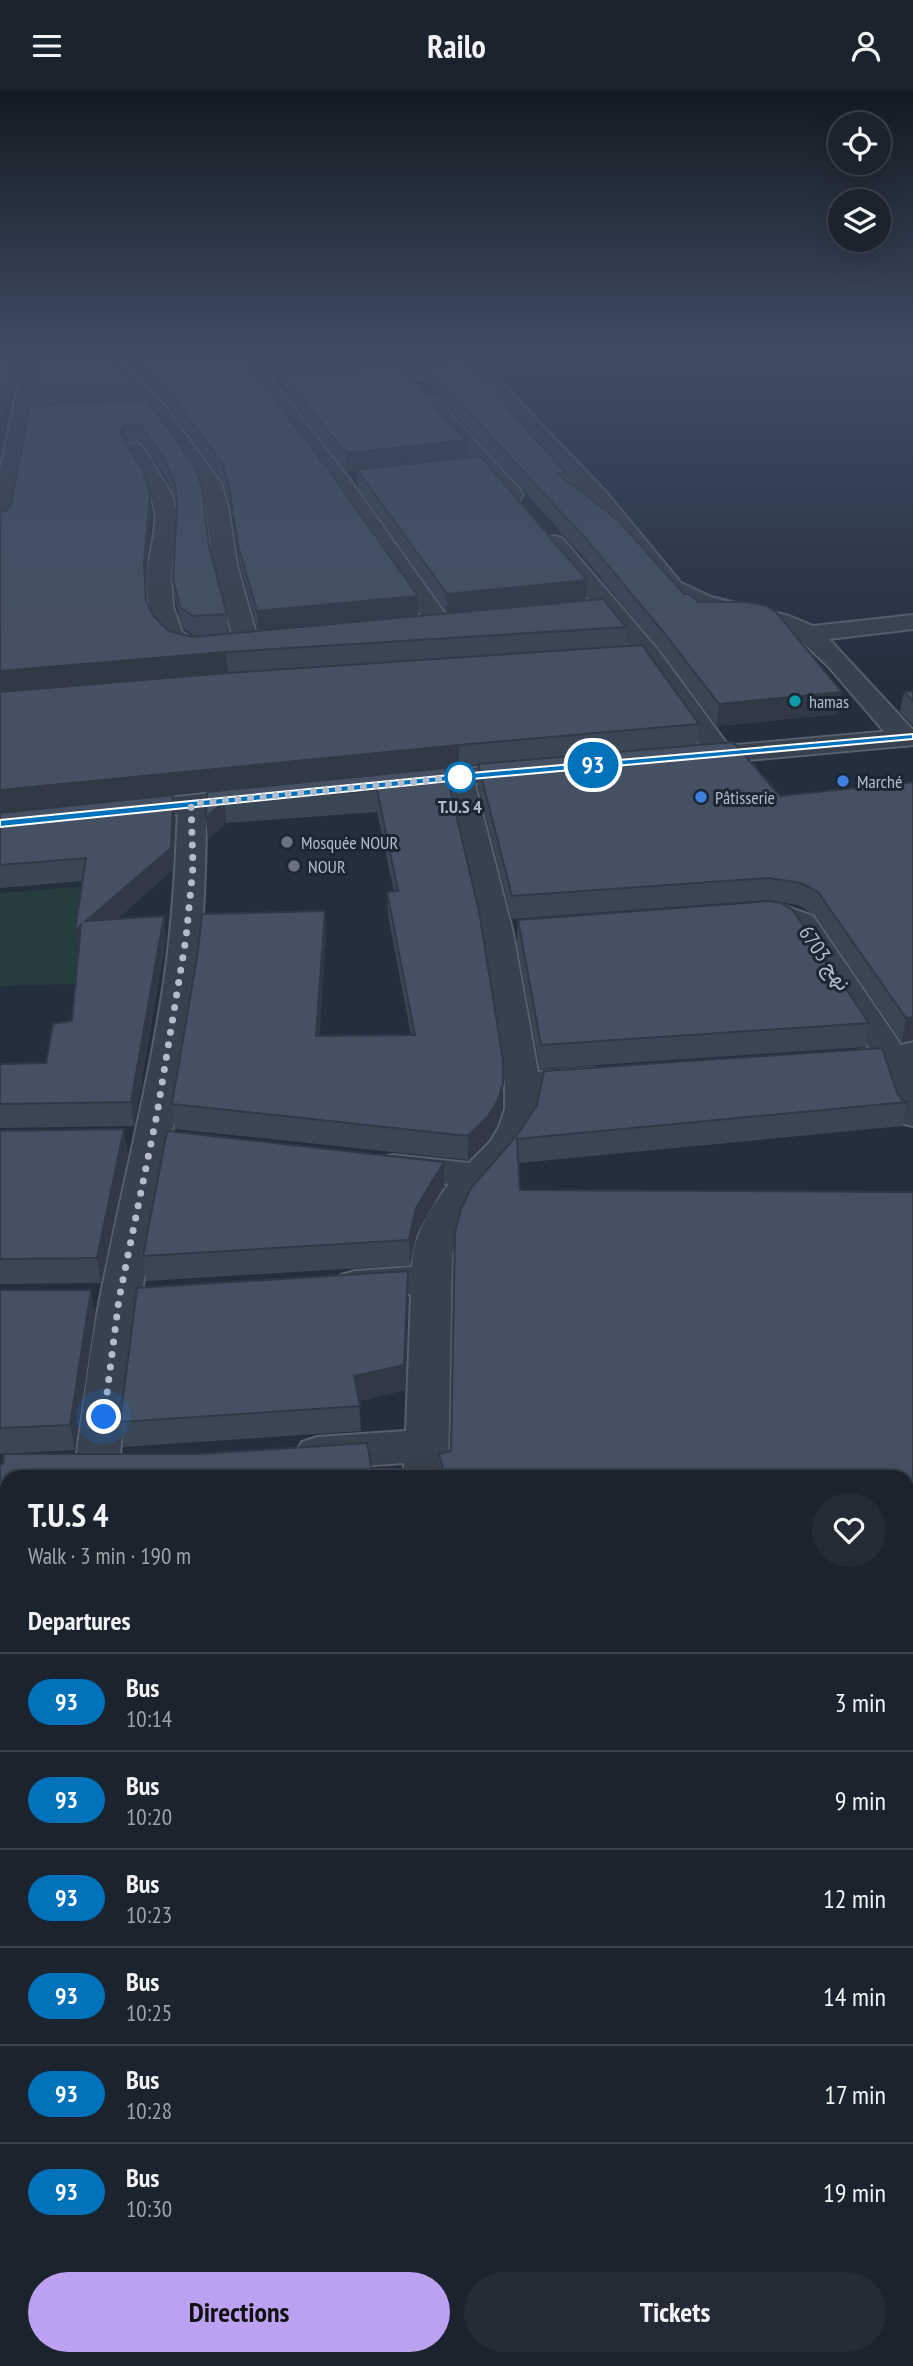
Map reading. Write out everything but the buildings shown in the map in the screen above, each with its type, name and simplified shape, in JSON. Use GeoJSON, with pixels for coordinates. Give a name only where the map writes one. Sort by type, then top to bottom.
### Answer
{"type":"FeatureCollection","features":[{"type":"Feature","properties":{"kind":"street"},"geometry":{"type":"LineString","coordinates":[[0,522],[5,463]]}},
{"type":"Feature","properties":{"kind":"street"},"geometry":{"type":"LineString","coordinates":[[142,463],[161,495],[166,514],[159,577],[161,607],[171,636],[179,644],[195,647],[274,638]]}},
{"type":"Feature","properties":{"kind":"street"},"geometry":{"type":"LineString","coordinates":[[196,463],[210,483],[217,506],[225,565],[246,641]]}},
{"type":"Feature","properties":{"kind":"street"},"geometry":{"type":"LineString","coordinates":[[326,463],[439,623]]}},
{"type":"Feature","properties":{"kind":"street"},"geometry":{"type":"LineString","coordinates":[[566,463],[598,496],[673,588],[686,597],[706,604],[775,619],[811,634],[909,738]]}},
{"type":"Feature","properties":{"kind":"street"},"geometry":{"type":"LineString","coordinates":[[459,467],[486,464],[649,655],[722,755]]}},
{"type":"Feature","properties":{"kind":"street"},"geometry":{"type":"LineString","coordinates":[[339,481],[365,478]]}},
{"type":"Feature","properties":{"kind":"street"},"geometry":{"type":"LineString","coordinates":[[582,610],[608,608]]}},
{"type":"Feature","properties":{"kind":"street"},"geometry":{"type":"LineString","coordinates":[[412,626],[465,621]]}},
{"type":"Feature","properties":{"kind":"street"},"geometry":{"type":"LineString","coordinates":[[811,634],[913,622]]}},
{"type":"Feature","properties":{"kind":"street"},"geometry":{"type":"LineString","coordinates":[[621,656],[649,655]]}},
{"type":"Feature","properties":{"kind":"street"},"geometry":{"type":"LineString","coordinates":[[666,759],[909,738]]}},
{"type":"Feature","properties":{"kind":"street"},"geometry":{"type":"LineString","coordinates":[[366,786],[556,768]]}},
{"type":"Feature","properties":{"kind":"street"},"geometry":{"type":"LineString","coordinates":[[275,1456],[426,1462],[436,1235],[458,1198],[498,1159],[513,1138],[522,1115],[523,1084],[511,932],[475,851],[460,777]]}},
{"type":"Feature","properties":{"kind":"street"},"geometry":{"type":"LineString","coordinates":[[96,814],[285,795]]}},
{"type":"Feature","properties":{"kind":"street"},"geometry":{"type":"LineString","coordinates":[[97,1470],[119,1299],[152,1141],[186,938],[193,867],[191,804]]}},
{"type":"Feature","properties":{"kind":"street","name":"نهج 6703"},"geometry":{"type":"LineString","coordinates":[[726,915],[776,912],[802,923],[903,1055],[913,1115]]}},
{"type":"Feature","properties":{"kind":"street"},"geometry":{"type":"LineString","coordinates":[[797,1065],[903,1055]]}},
{"type":"Feature","properties":{"kind":"street"},"geometry":{"type":"LineString","coordinates":[[523,1084],[619,1077]]}},
{"type":"Feature","properties":{"kind":"street"},"geometry":{"type":"LineString","coordinates":[[354,1162],[478,1176]]}},
{"type":"Feature","properties":{"kind":"street"},"geometry":{"type":"LineString","coordinates":[[324,1286],[432,1279]]}},
{"type":"Feature","properties":{"kind":"street"},"geometry":{"type":"LineString","coordinates":[[79,1299],[160,1296]]}},
{"type":"Feature","properties":{"kind":"green space"},"geometry":{"type":"Polygon","coordinates":[[[88,886],[78,984],[0,986],[0,893],[88,886]]]}},
{"type":"Feature","properties":{"kind":"bus line","name":"93"},"geometry":{"type":"LineString","coordinates":[[0,824],[460,777],[913,737]]}},
{"type":"Feature","properties":{"kind":"place","name":"hamas"},"geometry":{"type":"Point","coordinates":[795,701]}},
{"type":"Feature","properties":{"kind":"place","name":"T.U.S 4"},"geometry":{"type":"Point","coordinates":[460,777]}},
{"type":"Feature","properties":{"kind":"place","name":"Marché"},"geometry":{"type":"Point","coordinates":[843,781]}},
{"type":"Feature","properties":{"kind":"place","name":"Pâtisserie"},"geometry":{"type":"Point","coordinates":[701,797]}},
{"type":"Feature","properties":{"kind":"place","name":"Mosquée NOUR"},"geometry":{"type":"Point","coordinates":[287,842]}},
{"type":"Feature","properties":{"kind":"place","name":"NOUR"},"geometry":{"type":"Point","coordinates":[294,866]}},
{"type":"Feature","properties":{"kind":"route"},"geometry":{"type":"LineString","coordinates":[[104,1417],[119,1299],[172,1035],[186,938],[193,867],[191,804],[460,777]]}}]}
